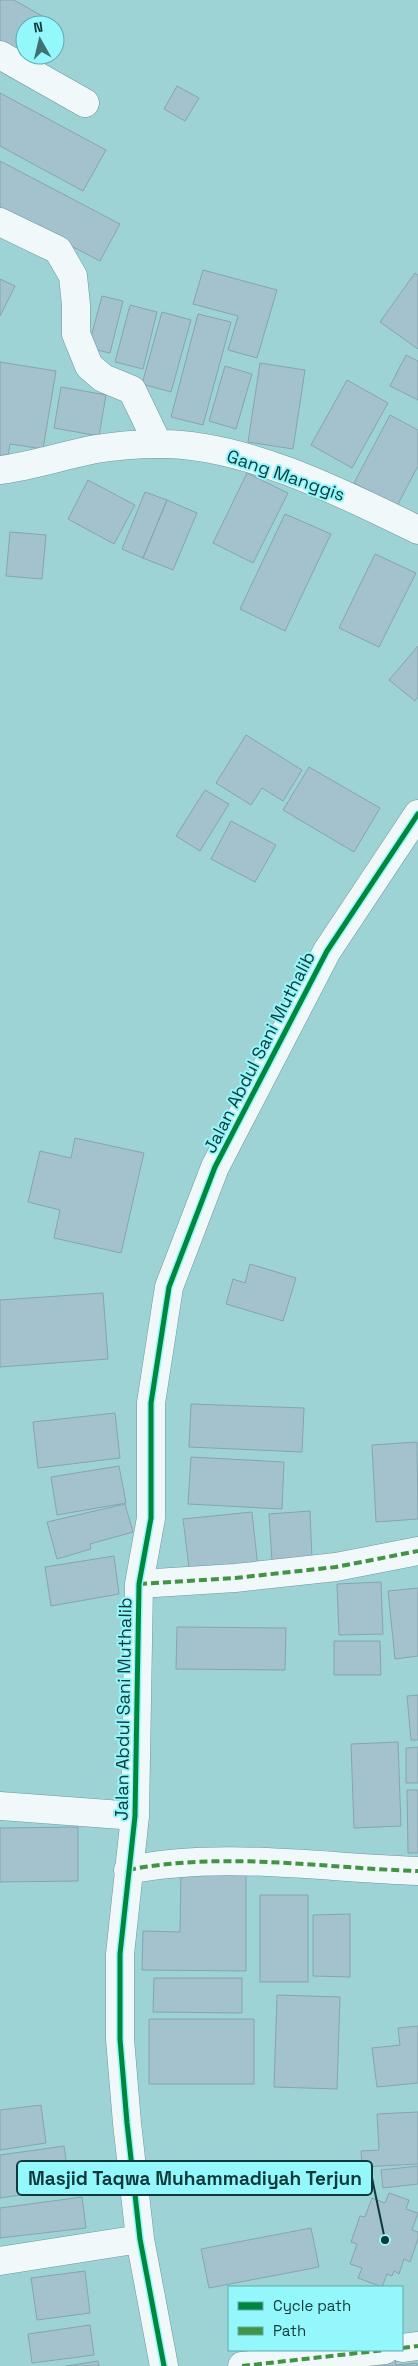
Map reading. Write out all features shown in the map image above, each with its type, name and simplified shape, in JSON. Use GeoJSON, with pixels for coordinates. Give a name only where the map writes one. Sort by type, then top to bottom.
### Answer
{"type":"FeatureCollection","features":[{"type":"Feature","properties":{"kind":"street"},"geometry":{"type":"LineString","coordinates":[[0,55],[85,103]]}},
{"type":"Feature","properties":{"kind":"street"},"geometry":{"type":"LineString","coordinates":[[0,222],[58,250],[72,276],[76,305],[76,334],[89,366],[103,378],[132,390],[158,444]]}},
{"type":"Feature","properties":{"kind":"street","name":"Gang Manggis"},"geometry":{"type":"LineString","coordinates":[[0,470],[31,466],[97,449],[158,444],[198,448],[246,457],[350,497],[418,530]]}},
{"type":"Feature","properties":{"kind":"street","name":"Jalan Abdul Sani Muthalib"},"geometry":{"type":"LineString","coordinates":[[164,2366],[140,2240],[127,2122],[120,2039],[120,1954],[135,1816],[139,1584],[151,1518],[151,1403],[169,1287],[215,1167],[328,951],[418,814]]}},
{"type":"Feature","properties":{"kind":"street"},"geometry":{"type":"LineString","coordinates":[[139,1584],[235,1578],[336,1567],[418,1551]]}},
{"type":"Feature","properties":{"kind":"street"},"geometry":{"type":"LineString","coordinates":[[0,1806],[135,1816]]}},
{"type":"Feature","properties":{"kind":"street"},"geometry":{"type":"LineString","coordinates":[[128,1870],[164,1863],[257,1861],[418,1872]]}},
{"type":"Feature","properties":{"kind":"street"},"geometry":{"type":"LineString","coordinates":[[0,2262],[140,2240]]}},
{"type":"Feature","properties":{"kind":"street"},"geometry":{"type":"LineString","coordinates":[[403,2348],[418,2346]]}},
{"type":"Feature","properties":{"kind":"street"},"geometry":{"type":"LineString","coordinates":[[242,2366],[376,2351]]}},
{"type":"Feature","properties":{"kind":"building"},"geometry":{"type":"Polygon","coordinates":[[[0,0],[14,0],[40,15],[15,15],[15,51],[0,43],[0,0]]]}},
{"type":"Feature","properties":{"kind":"building"},"geometry":{"type":"Polygon","coordinates":[[[177,86],[199,98],[185,121],[164,109],[177,86]]]}},
{"type":"Feature","properties":{"kind":"building"},"geometry":{"type":"Polygon","coordinates":[[[0,93],[106,150],[83,191],[0,146],[0,93]]]}},
{"type":"Feature","properties":{"kind":"building"},"geometry":{"type":"Polygon","coordinates":[[[0,161],[120,224],[100,261],[0,209],[0,161]]]}},
{"type":"Feature","properties":{"kind":"building"},"geometry":{"type":"Polygon","coordinates":[[[203,270],[277,290],[257,358],[228,350],[238,316],[193,304],[203,270]]]}},
{"type":"Feature","properties":{"kind":"building"},"geometry":{"type":"Polygon","coordinates":[[[415,273],[418,275],[418,349],[380,322],[415,273]]]}},
{"type":"Feature","properties":{"kind":"building"},"geometry":{"type":"Polygon","coordinates":[[[0,279],[15,286],[0,316],[0,279]]]}},
{"type":"Feature","properties":{"kind":"building"},"geometry":{"type":"Polygon","coordinates":[[[102,296],[123,301],[110,353],[88,348],[102,296]]]}},
{"type":"Feature","properties":{"kind":"building"},"geometry":{"type":"Polygon","coordinates":[[[130,305],[157,312],[143,369],[115,362],[130,305]]]}},
{"type":"Feature","properties":{"kind":"building"},"geometry":{"type":"Polygon","coordinates":[[[162,312],[191,320],[171,392],[142,384],[162,312]]]}},
{"type":"Feature","properties":{"kind":"building"},"geometry":{"type":"Polygon","coordinates":[[[198,314],[231,322],[203,425],[171,417],[198,314]]]}},
{"type":"Feature","properties":{"kind":"building"},"geometry":{"type":"Polygon","coordinates":[[[406,355],[418,361],[418,400],[390,386],[406,355]]]}},
{"type":"Feature","properties":{"kind":"building"},"geometry":{"type":"Polygon","coordinates":[[[0,362],[56,371],[43,449],[10,444],[7,464],[0,463],[0,362]]]}},
{"type":"Feature","properties":{"kind":"building"},"geometry":{"type":"Polygon","coordinates":[[[260,363],[305,370],[293,449],[248,442],[260,363]]]}},
{"type":"Feature","properties":{"kind":"building"},"geometry":{"type":"Polygon","coordinates":[[[225,366],[252,374],[236,429],[209,421],[225,366]]]}},
{"type":"Feature","properties":{"kind":"building"},"geometry":{"type":"Polygon","coordinates":[[[347,380],[388,403],[352,468],[311,445],[347,380]]]}},
{"type":"Feature","properties":{"kind":"building"},"geometry":{"type":"Polygon","coordinates":[[[61,387],[106,395],[99,436],[54,428],[61,387]]]}},
{"type":"Feature","properties":{"kind":"building"},"geometry":{"type":"Polygon","coordinates":[[[390,415],[418,430],[418,466],[397,506],[354,483],[390,415]]]}},
{"type":"Feature","properties":{"kind":"building"},"geometry":{"type":"Polygon","coordinates":[[[247,473],[288,493],[253,563],[213,543],[247,473]]]}},
{"type":"Feature","properties":{"kind":"building"},"geometry":{"type":"Polygon","coordinates":[[[88,480],[135,505],[114,544],[68,519],[88,480]]]}},
{"type":"Feature","properties":{"kind":"building"},"geometry":{"type":"Polygon","coordinates":[[[145,492],[167,500],[143,558],[122,549],[145,492]]]}},
{"type":"Feature","properties":{"kind":"building"},"geometry":{"type":"Polygon","coordinates":[[[167,500],[197,513],[173,570],[143,558],[167,500]]]}},
{"type":"Feature","properties":{"kind":"building"},"geometry":{"type":"Polygon","coordinates":[[[285,514],[331,534],[285,631],[240,609],[285,514]]]}},
{"type":"Feature","properties":{"kind":"building"},"geometry":{"type":"Polygon","coordinates":[[[10,532],[46,535],[42,579],[6,576],[10,532]]]}},
{"type":"Feature","properties":{"kind":"building"},"geometry":{"type":"Polygon","coordinates":[[[375,554],[416,573],[379,647],[339,628],[375,554]]]}},
{"type":"Feature","properties":{"kind":"building"},"geometry":{"type":"Polygon","coordinates":[[[418,646],[418,697],[415,701],[389,680],[418,646]]]}},
{"type":"Feature","properties":{"kind":"building"},"geometry":{"type":"Polygon","coordinates":[[[246,735],[302,770],[283,801],[262,788],[251,805],[216,783],[246,735]]]}},
{"type":"Feature","properties":{"kind":"building"},"geometry":{"type":"Polygon","coordinates":[[[309,767],[380,808],[354,852],[283,810],[309,767]]]}},
{"type":"Feature","properties":{"kind":"building"},"geometry":{"type":"Polygon","coordinates":[[[205,790],[229,804],[200,851],[176,836],[205,790]]]}},
{"type":"Feature","properties":{"kind":"building"},"geometry":{"type":"Polygon","coordinates":[[[231,821],[276,845],[255,882],[211,859],[231,821]]]}},
{"type":"Feature","properties":{"kind":"building"},"geometry":{"type":"Polygon","coordinates":[[[75,1138],[144,1153],[121,1253],[54,1238],[60,1210],[28,1202],[40,1151],[71,1158],[75,1138]]]}},
{"type":"Feature","properties":{"kind":"building"},"geometry":{"type":"Polygon","coordinates":[[[250,1264],[296,1278],[283,1321],[226,1304],[233,1279],[245,1283],[250,1264]]]}},
{"type":"Feature","properties":{"kind":"building"},"geometry":{"type":"Polygon","coordinates":[[[103,1293],[108,1359],[0,1367],[0,1300],[103,1293]]]}},
{"type":"Feature","properties":{"kind":"building"},"geometry":{"type":"Polygon","coordinates":[[[191,1404],[304,1408],[302,1452],[189,1447],[191,1404]]]}},
{"type":"Feature","properties":{"kind":"building"},"geometry":{"type":"Polygon","coordinates":[[[115,1413],[120,1458],[38,1468],[33,1422],[115,1413]]]}},
{"type":"Feature","properties":{"kind":"building"},"geometry":{"type":"Polygon","coordinates":[[[417,1442],[418,1519],[376,1522],[372,1445],[417,1442]]]}},
{"type":"Feature","properties":{"kind":"building"},"geometry":{"type":"Polygon","coordinates":[[[191,1457],[284,1462],[282,1509],[188,1504],[191,1457]]]}},
{"type":"Feature","properties":{"kind":"building"},"geometry":{"type":"Polygon","coordinates":[[[119,1466],[126,1503],[57,1515],[51,1477],[119,1466]]]}},
{"type":"Feature","properties":{"kind":"building"},"geometry":{"type":"Polygon","coordinates":[[[125,1504],[133,1532],[90,1544],[91,1549],[57,1559],[47,1522],[125,1504]]]}},
{"type":"Feature","properties":{"kind":"building"},"geometry":{"type":"Polygon","coordinates":[[[310,1511],[312,1559],[272,1561],[269,1514],[310,1511]]]}},
{"type":"Feature","properties":{"kind":"building"},"geometry":{"type":"Polygon","coordinates":[[[252,1512],[258,1568],[190,1576],[183,1519],[252,1512]]]}},
{"type":"Feature","properties":{"kind":"building"},"geometry":{"type":"Polygon","coordinates":[[[114,1556],[119,1594],[51,1606],[45,1567],[114,1556]]]}},
{"type":"Feature","properties":{"kind":"building"},"geometry":{"type":"Polygon","coordinates":[[[381,1582],[383,1634],[339,1635],[337,1584],[381,1582]]]}},
{"type":"Feature","properties":{"kind":"building"},"geometry":{"type":"Polygon","coordinates":[[[418,1588],[418,1656],[395,1659],[388,1591],[418,1588]]]}},
{"type":"Feature","properties":{"kind":"building"},"geometry":{"type":"Polygon","coordinates":[[[177,1627],[286,1628],[285,1670],[176,1669],[177,1627]]]}},
{"type":"Feature","properties":{"kind":"building"},"geometry":{"type":"Polygon","coordinates":[[[334,1641],[380,1641],[381,1675],[334,1675],[334,1641]]]}},
{"type":"Feature","properties":{"kind":"building"},"geometry":{"type":"Polygon","coordinates":[[[418,1695],[418,1740],[411,1740],[407,1696],[418,1695]]]}},
{"type":"Feature","properties":{"kind":"building"},"geometry":{"type":"Polygon","coordinates":[[[398,1742],[401,1826],[354,1828],[351,1744],[398,1742]]]}},
{"type":"Feature","properties":{"kind":"building"},"geometry":{"type":"Polygon","coordinates":[[[418,1747],[418,1783],[406,1783],[406,1748],[418,1747]]]}},
{"type":"Feature","properties":{"kind":"building"},"geometry":{"type":"Polygon","coordinates":[[[407,1790],[418,1790],[418,1853],[408,1853],[407,1790]]]}},
{"type":"Feature","properties":{"kind":"building"},"geometry":{"type":"Polygon","coordinates":[[[78,1827],[78,1881],[0,1882],[0,1828],[78,1827]]]}},
{"type":"Feature","properties":{"kind":"building"},"geometry":{"type":"Polygon","coordinates":[[[181,1867],[246,1867],[246,1971],[142,1970],[143,1931],[180,1932],[181,1867]]]}},
{"type":"Feature","properties":{"kind":"building"},"geometry":{"type":"Polygon","coordinates":[[[260,1895],[308,1895],[308,1982],[260,1982],[260,1895]]]}},
{"type":"Feature","properties":{"kind":"building"},"geometry":{"type":"Polygon","coordinates":[[[350,1914],[350,1977],[313,1976],[313,1915],[350,1914]]]}},
{"type":"Feature","properties":{"kind":"building"},"geometry":{"type":"Polygon","coordinates":[[[154,1978],[242,1978],[242,2013],[153,2012],[154,1978]]]}},
{"type":"Feature","properties":{"kind":"building"},"geometry":{"type":"Polygon","coordinates":[[[277,1995],[340,1997],[337,2089],[274,2087],[277,1995]]]}},
{"type":"Feature","properties":{"kind":"building"},"geometry":{"type":"Polygon","coordinates":[[[149,2019],[254,2019],[254,2084],[149,2084],[149,2019]]]}},
{"type":"Feature","properties":{"kind":"building"},"geometry":{"type":"Polygon","coordinates":[[[418,2026],[418,2083],[377,2087],[372,2048],[400,2045],[398,2028],[418,2026]]]}},
{"type":"Feature","properties":{"kind":"building"},"geometry":{"type":"Polygon","coordinates":[[[41,2105],[46,2143],[0,2150],[0,2110],[41,2105]]]}},
{"type":"Feature","properties":{"kind":"building"},"geometry":{"type":"Polygon","coordinates":[[[418,2112],[418,2164],[362,2167],[361,2151],[379,2150],[377,2114],[418,2112]]]}},
{"type":"Feature","properties":{"kind":"building"},"geometry":{"type":"Polygon","coordinates":[[[64,2146],[70,2188],[0,2198],[0,2155],[64,2146]]]}},
{"type":"Feature","properties":{"kind":"building"},"geometry":{"type":"Polygon","coordinates":[[[418,2166],[418,2184],[383,2188],[381,2170],[418,2166]]]}},
{"type":"Feature","properties":{"kind":"building"},"geometry":{"type":"Polygon","coordinates":[[[389,2193],[409,2200],[406,2209],[418,2213],[412,2230],[418,2232],[418,2239],[410,2262],[404,2259],[399,2274],[394,2271],[392,2276],[387,2274],[382,2286],[379,2286],[358,2278],[362,2268],[350,2264],[357,2244],[351,2242],[360,2216],[365,2217],[372,2198],[385,2203],[389,2193]]]}},
{"type":"Feature","properties":{"kind":"building"},"geometry":{"type":"Polygon","coordinates":[[[82,2197],[86,2228],[0,2238],[0,2208],[82,2197]]]}},
{"type":"Feature","properties":{"kind":"building"},"geometry":{"type":"Polygon","coordinates":[[[311,2228],[319,2267],[209,2288],[201,2249],[311,2228]]]}},
{"type":"Feature","properties":{"kind":"building"},"geometry":{"type":"Polygon","coordinates":[[[85,2271],[90,2313],[37,2320],[31,2278],[85,2271]]]}},
{"type":"Feature","properties":{"kind":"building"},"geometry":{"type":"Polygon","coordinates":[[[90,2325],[94,2355],[32,2363],[28,2334],[90,2325]]]}},
{"type":"Feature","properties":{"kind":"building"},"geometry":{"type":"Polygon","coordinates":[[[394,2353],[396,2365],[417,2363],[417,2366],[373,2366],[372,2355],[394,2353]]]}},
{"type":"Feature","properties":{"kind":"building"},"geometry":{"type":"Polygon","coordinates":[[[98,2361],[99,2366],[66,2366],[98,2361]]]}},
{"type":"Feature","properties":{"kind":"marked path"},"geometry":{"type":"LineString","coordinates":[[139,1584],[235,1578],[336,1567],[418,1551]]}},
{"type":"Feature","properties":{"kind":"marked path"},"geometry":{"type":"LineString","coordinates":[[128,1870],[164,1864],[236,1861],[418,1871]]}},
{"type":"Feature","properties":{"kind":"marked path"},"geometry":{"type":"LineString","coordinates":[[403,2348],[418,2346]]}},
{"type":"Feature","properties":{"kind":"marked path"},"geometry":{"type":"LineString","coordinates":[[242,2366],[376,2351]]}},
{"type":"Feature","properties":{"kind":"cycle path"},"geometry":{"type":"LineString","coordinates":[[164,2366],[140,2239],[127,2123],[120,2039],[120,1954],[135,1816],[139,1584],[151,1518],[151,1403],[169,1287],[215,1167],[327,951],[418,814]]}},
{"type":"Feature","properties":{"kind":"place","name":"Masjid Taqwa Muhammadiyah Terjun"},"geometry":{"type":"Point","coordinates":[385,2240]}}]}
